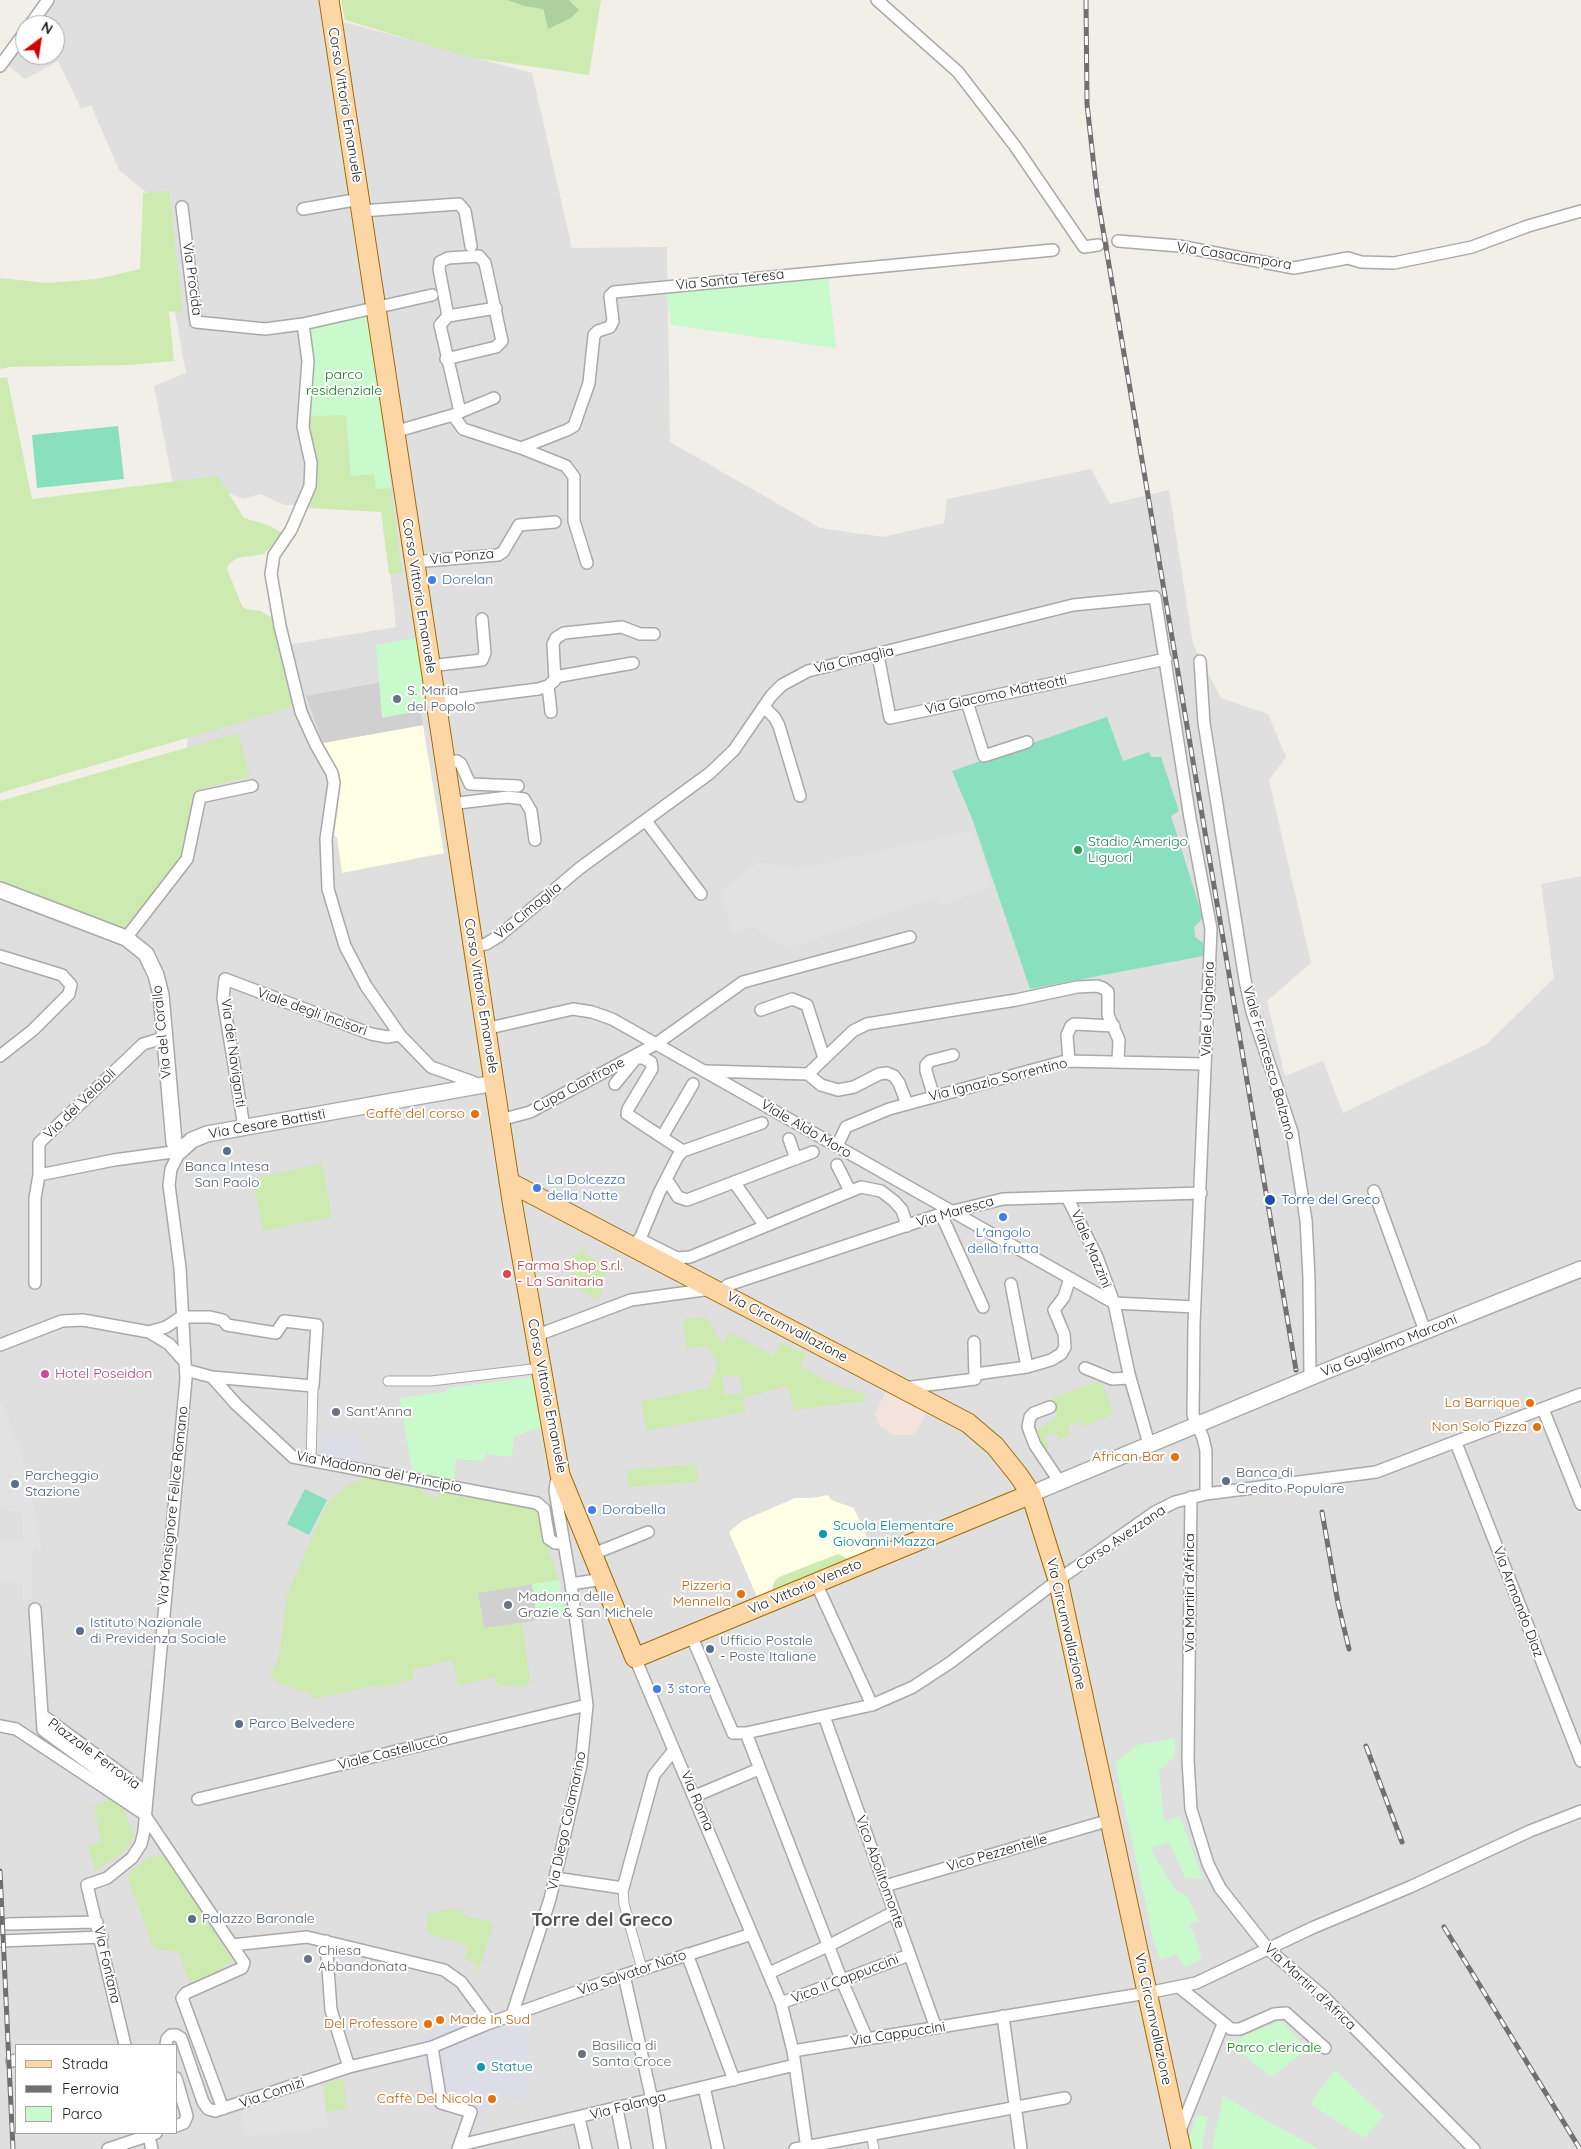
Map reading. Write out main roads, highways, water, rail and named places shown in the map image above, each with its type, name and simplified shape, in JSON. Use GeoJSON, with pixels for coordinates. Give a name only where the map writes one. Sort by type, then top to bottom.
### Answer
{"type":"FeatureCollection","features":[{"type":"Feature","properties":{"kind":"main road","name":"Corso Vittorio Emanuele"},"geometry":{"type":"LineString","coordinates":[[328,0],[361,205],[413,562],[473,947],[485,1029],[487,1085],[500,1120],[560,1476],[593,1554]]}},
{"type":"Feature","properties":{"kind":"main road","name":"Via Circumvallazione"},"geometry":{"type":"LineString","coordinates":[[509,1182],[638,1244],[718,1290],[968,1423],[994,1446],[1019,1476],[1030,1494],[1058,1580],[1147,1993],[1177,2144]]}},
{"type":"Feature","properties":{"kind":"main road","name":"Via Vittorio Veneto"},"geometry":{"type":"LineString","coordinates":[[635,1658],[1030,1494]]}},
{"type":"Feature","properties":{"kind":"main road","name":"Via Roma"},"geometry":{"type":"LineString","coordinates":[[593,1554],[635,1658]]}},
{"type":"Feature","properties":{"kind":"tunnel"},"geometry":{"type":"LineString","coordinates":[[1098,245],[1118,241]]}},
{"type":"Feature","properties":{"kind":"railway"},"geometry":{"type":"LineString","coordinates":[[1086,0],[1087,104],[1097,194],[1296,1370]]}},
{"type":"Feature","properties":{"kind":"railway"},"geometry":{"type":"LineString","coordinates":[[1322,1512],[1338,1603],[1349,1649]]}},
{"type":"Feature","properties":{"kind":"railway"},"geometry":{"type":"LineString","coordinates":[[1366,1746],[1402,1842]]}},
{"type":"Feature","properties":{"kind":"railway"},"geometry":{"type":"LineString","coordinates":[[0,1871],[13,2149]]}},
{"type":"Feature","properties":{"kind":"railway"},"geometry":{"type":"LineString","coordinates":[[1444,1927],[1580,2149]]}},
{"type":"Feature","properties":{"kind":"place","name":"Dorelan"},"geometry":{"type":"Point","coordinates":[432,580]}},
{"type":"Feature","properties":{"kind":"place","name":"S. Maria del Popolo"},"geometry":{"type":"Point","coordinates":[397,699]}},
{"type":"Feature","properties":{"kind":"place","name":"Stadio Amerigo Liguori"},"geometry":{"type":"Point","coordinates":[1078,850]}},
{"type":"Feature","properties":{"kind":"place","name":"Caffè del corso"},"geometry":{"type":"Point","coordinates":[475,1114]}},
{"type":"Feature","properties":{"kind":"place","name":"Banca Intesa San Paolo"},"geometry":{"type":"Point","coordinates":[227,1151]}},
{"type":"Feature","properties":{"kind":"place","name":"La Dolcezza della Notte"},"geometry":{"type":"Point","coordinates":[537,1188]}},
{"type":"Feature","properties":{"kind":"place","name":"Torre del Greco"},"geometry":{"type":"Point","coordinates":[1270,1200]}},
{"type":"Feature","properties":{"kind":"place","name":"L'angolo della frutta"},"geometry":{"type":"Point","coordinates":[1003,1217]}},
{"type":"Feature","properties":{"kind":"place","name":"Farma Shop S.r.l. - La Sanitaria"},"geometry":{"type":"Point","coordinates":[507,1274]}},
{"type":"Feature","properties":{"kind":"place","name":"Hotel Poseidon"},"geometry":{"type":"Point","coordinates":[45,1374]}},
{"type":"Feature","properties":{"kind":"place","name":"La Barrique"},"geometry":{"type":"Point","coordinates":[1530,1403]}},
{"type":"Feature","properties":{"kind":"place","name":"Sant'Anna"},"geometry":{"type":"Point","coordinates":[336,1412]}},
{"type":"Feature","properties":{"kind":"place","name":"Non Solo Pizza"},"geometry":{"type":"Point","coordinates":[1537,1427]}},
{"type":"Feature","properties":{"kind":"place","name":"African Bar"},"geometry":{"type":"Point","coordinates":[1175,1457]}},
{"type":"Feature","properties":{"kind":"place","name":"Banca di Credito Populare"},"geometry":{"type":"Point","coordinates":[1226,1481]}},
{"type":"Feature","properties":{"kind":"place","name":"Parcheggio Stazione"},"geometry":{"type":"Point","coordinates":[15,1484]}},
{"type":"Feature","properties":{"kind":"place","name":"Dorabella"},"geometry":{"type":"Point","coordinates":[592,1510]}},
{"type":"Feature","properties":{"kind":"place","name":"Scuola Elementare Giovanni Mazza"},"geometry":{"type":"Point","coordinates":[823,1534]}},
{"type":"Feature","properties":{"kind":"place","name":"Pizzeria Mennella"},"geometry":{"type":"Point","coordinates":[741,1594]}},
{"type":"Feature","properties":{"kind":"place","name":"Madonna delle Grazie & San Michele"},"geometry":{"type":"Point","coordinates":[508,1605]}},
{"type":"Feature","properties":{"kind":"place","name":"Istituto Nazionale di Previdenza Sociale"},"geometry":{"type":"Point","coordinates":[80,1631]}},
{"type":"Feature","properties":{"kind":"place","name":"Ufficio Postale - Poste Italiane"},"geometry":{"type":"Point","coordinates":[710,1649]}},
{"type":"Feature","properties":{"kind":"place","name":"3 store"},"geometry":{"type":"Point","coordinates":[657,1689]}},
{"type":"Feature","properties":{"kind":"place","name":"Parco Belvedere"},"geometry":{"type":"Point","coordinates":[239,1724]}},
{"type":"Feature","properties":{"kind":"place","name":"Palazzo Baronale"},"geometry":{"type":"Point","coordinates":[192,1919]}},
{"type":"Feature","properties":{"kind":"place","name":"Chiesa Abbandonata"},"geometry":{"type":"Point","coordinates":[308,1959]}},
{"type":"Feature","properties":{"kind":"place","name":"Made In Sud"},"geometry":{"type":"Point","coordinates":[440,2020]}},
{"type":"Feature","properties":{"kind":"place","name":"Del Professore"},"geometry":{"type":"Point","coordinates":[428,2024]}},
{"type":"Feature","properties":{"kind":"place","name":"Basilica di Santa Croce"},"geometry":{"type":"Point","coordinates":[582,2054]}},
{"type":"Feature","properties":{"kind":"place","name":"Statue"},"geometry":{"type":"Point","coordinates":[481,2067]}},
{"type":"Feature","properties":{"kind":"place","name":"Caffè Del Nicola"},"geometry":{"type":"Point","coordinates":[492,2099]}},
{"type":"Feature","properties":{"kind":"district","name":"Torre del Greco"},"geometry":{"type":"Point","coordinates":[602,1920]}},
{"type":"Feature","properties":{"kind":"park label","name":"parco residenziale"},"geometry":{"type":"Point","coordinates":[344,384]}},
{"type":"Feature","properties":{"kind":"park label","name":"Parco clericale"},"geometry":{"type":"Point","coordinates":[1274,2048]}}]}
